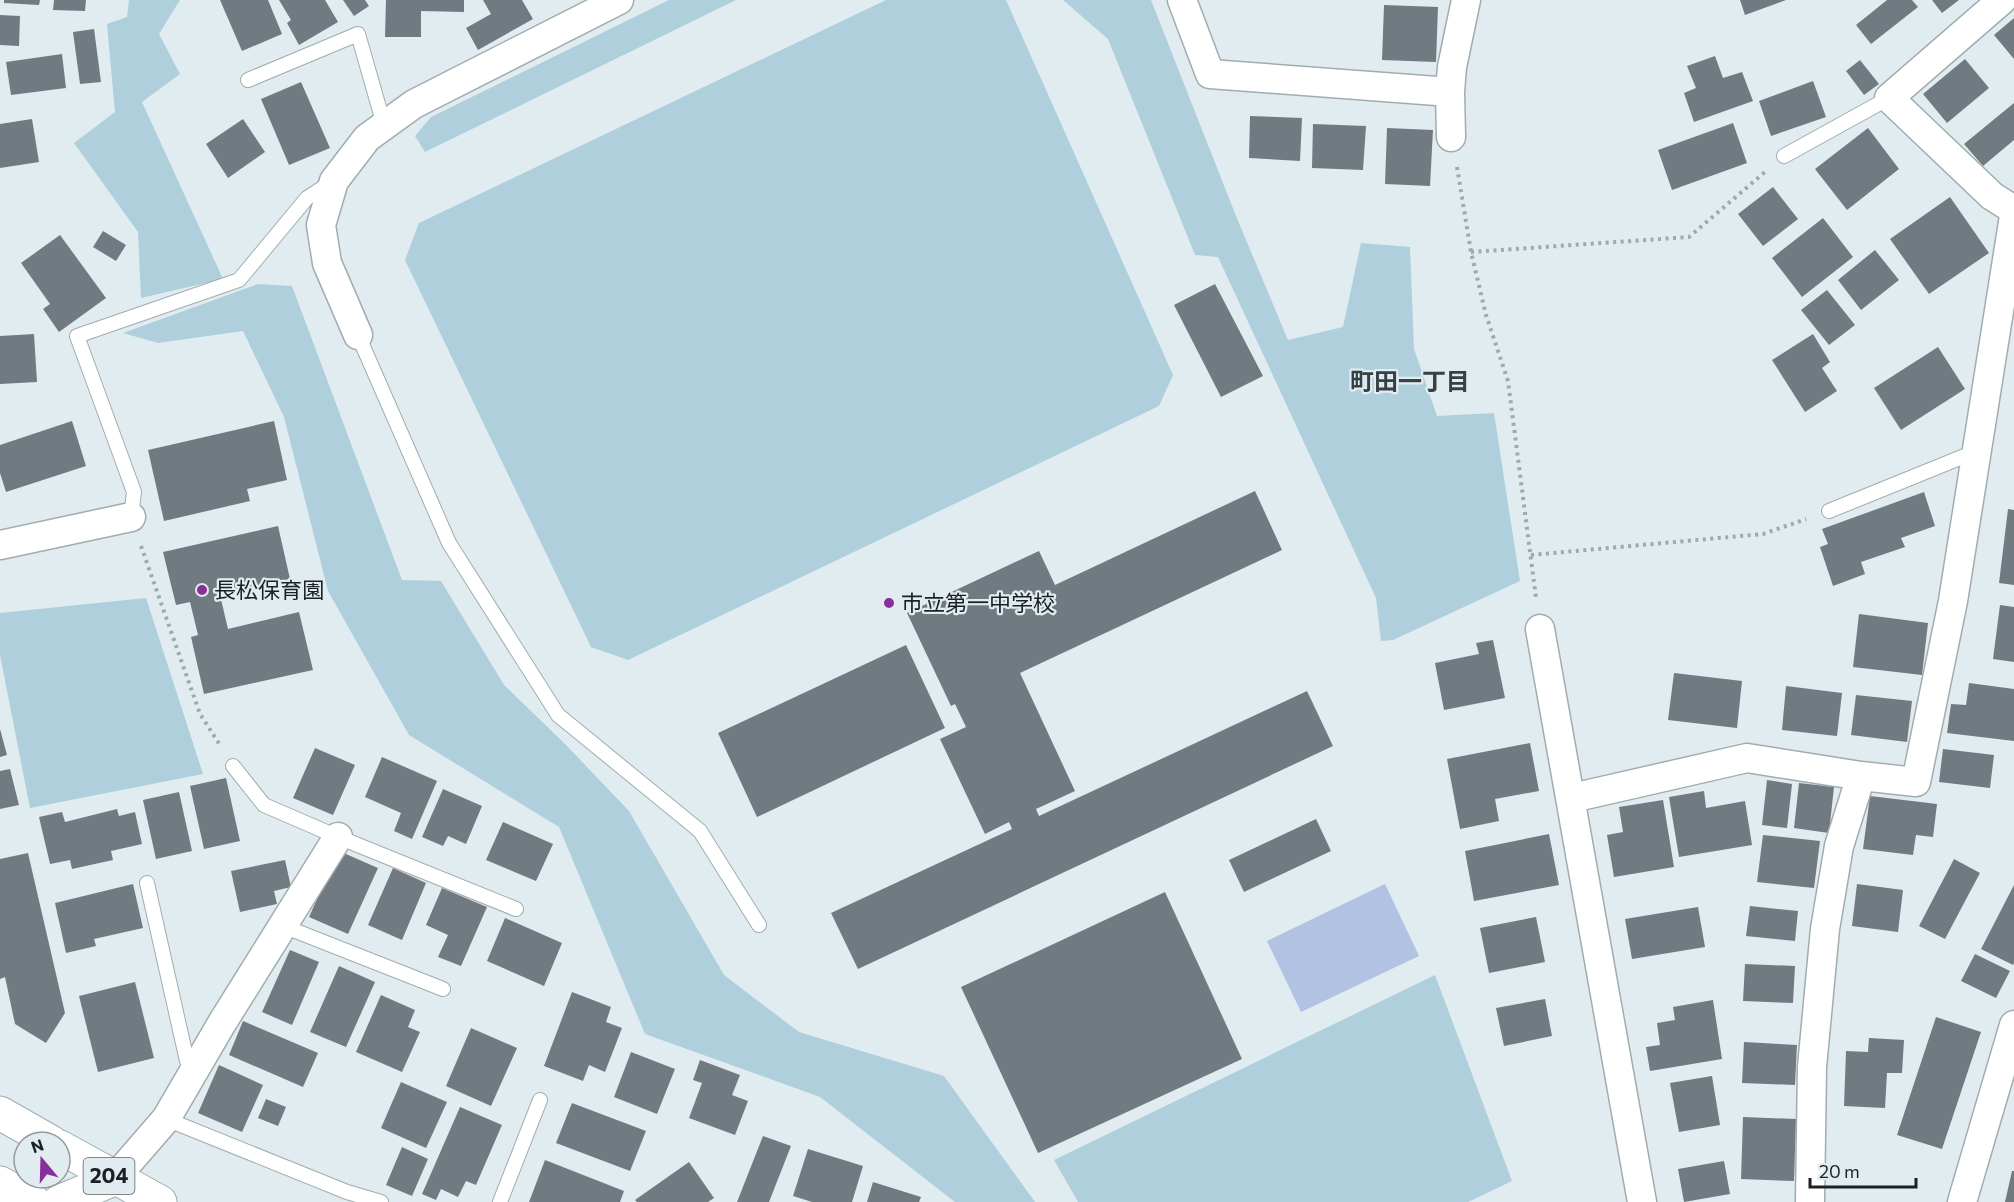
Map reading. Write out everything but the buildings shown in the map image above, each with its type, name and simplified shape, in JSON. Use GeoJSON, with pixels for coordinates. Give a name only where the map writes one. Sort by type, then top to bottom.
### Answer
{"type":"FeatureCollection","features":[{"type":"Feature","properties":{"kind":"main road"},"geometry":{"type":"LineString","coordinates":[[0,1113],[30,1130]]}},
{"type":"Feature","properties":{"kind":"main road","name":"204"},"geometry":{"type":"LineString","coordinates":[[72,1154],[159,1202]]}},
{"type":"Feature","properties":{"kind":"main road"},"geometry":{"type":"LineString","coordinates":[[59,1202],[114,1179]]}},
{"type":"Feature","properties":{"kind":"main road"},"geometry":{"type":"LineString","coordinates":[[0,1183],[34,1202]]}},
{"type":"Feature","properties":{"kind":"street"},"geometry":{"type":"LineString","coordinates":[[358,335],[327,263],[321,225],[334,180],[367,138],[414,104],[619,0]]}},
{"type":"Feature","properties":{"kind":"street"},"geometry":{"type":"LineString","coordinates":[[1182,0],[1210,74],[1450,92]]}},
{"type":"Feature","properties":{"kind":"street"},"geometry":{"type":"LineString","coordinates":[[1451,136],[1452,67],[1466,0]]}},
{"type":"Feature","properties":{"kind":"street"},"geometry":{"type":"LineString","coordinates":[[2002,0],[1889,98],[1992,196],[2014,210]]}},
{"type":"Feature","properties":{"kind":"street"},"geometry":{"type":"LineString","coordinates":[[1572,798],[1747,758],[1916,782],[1953,601],[2014,216]]}},
{"type":"Feature","properties":{"kind":"street"},"geometry":{"type":"LineString","coordinates":[[0,545],[131,517]]}},
{"type":"Feature","properties":{"kind":"street"},"geometry":{"type":"LineString","coordinates":[[1540,629],[1572,798],[1642,1202]]}},
{"type":"Feature","properties":{"kind":"street"},"geometry":{"type":"LineString","coordinates":[[1810,1202],[1812,1067],[1825,929],[1839,846],[1861,776]]}},
{"type":"Feature","properties":{"kind":"street"},"geometry":{"type":"LineString","coordinates":[[114,1179],[166,1119],[338,837]]}},
{"type":"Feature","properties":{"kind":"street"},"geometry":{"type":"LineString","coordinates":[[1962,1202],[2014,1025]]}},
{"type":"Feature","properties":{"kind":"lane"},"geometry":{"type":"LineString","coordinates":[[248,80],[358,34],[384,125]]}},
{"type":"Feature","properties":{"kind":"lane"},"geometry":{"type":"LineString","coordinates":[[1784,156],[1889,98]]}},
{"type":"Feature","properties":{"kind":"lane"},"geometry":{"type":"LineString","coordinates":[[131,517],[134,492],[77,336],[239,280],[307,198],[334,180]]}},
{"type":"Feature","properties":{"kind":"lane"},"geometry":{"type":"LineString","coordinates":[[358,335],[449,543],[558,716],[700,831],[759,925]]}},
{"type":"Feature","properties":{"kind":"lane"},"geometry":{"type":"LineString","coordinates":[[1829,511],[1977,451]]}},
{"type":"Feature","properties":{"kind":"lane"},"geometry":{"type":"LineString","coordinates":[[232,766],[264,804],[338,837],[516,909]]}},
{"type":"Feature","properties":{"kind":"lane"},"geometry":{"type":"LineString","coordinates":[[147,883],[187,1061],[195,1069]]}},
{"type":"Feature","properties":{"kind":"lane"},"geometry":{"type":"LineString","coordinates":[[283,927],[443,989]]}},
{"type":"Feature","properties":{"kind":"lane"},"geometry":{"type":"LineString","coordinates":[[500,1202],[540,1100]]}},
{"type":"Feature","properties":{"kind":"lane"},"geometry":{"type":"LineString","coordinates":[[166,1119],[347,1192],[381,1202]]}},
{"type":"Feature","properties":{"kind":"path"},"geometry":{"type":"LineString","coordinates":[[1451,136],[1471,252],[1486,315],[1508,381],[1540,629]]}},
{"type":"Feature","properties":{"kind":"path"},"geometry":{"type":"LineString","coordinates":[[1471,252],[1689,237],[1784,156]]}},
{"type":"Feature","properties":{"kind":"path"},"geometry":{"type":"LineString","coordinates":[[1531,555],[1763,534],[1829,511]]}},
{"type":"Feature","properties":{"kind":"path"},"geometry":{"type":"LineString","coordinates":[[131,517],[200,714],[232,766]]}},
{"type":"Feature","properties":{"kind":"shaded area"},"geometry":{"type":"Polygon","coordinates":[[[129,0],[180,0],[159,34],[180,74],[142,102],[223,279],[141,298],[138,232],[74,143],[115,112],[107,24],[127,17],[129,0]]]}},
{"type":"Feature","properties":{"kind":"shaded area"},"geometry":{"type":"Polygon","coordinates":[[[669,0],[736,0],[425,152],[415,136],[431,117],[669,0]]]}},
{"type":"Feature","properties":{"kind":"shaded area"},"geometry":{"type":"Polygon","coordinates":[[[886,0],[1006,0],[1173,375],[1159,406],[628,660],[591,647],[405,260],[419,223],[886,0]]]}},
{"type":"Feature","properties":{"kind":"shaded area"},"geometry":{"type":"Polygon","coordinates":[[[1063,0],[1151,0],[1236,216],[1288,340],[1343,327],[1361,243],[1410,247],[1414,349],[1437,416],[1494,413],[1520,581],[1393,640],[1381,641],[1376,598],[1218,257],[1195,255],[1108,39],[1063,0]]]}},
{"type":"Feature","properties":{"kind":"shaded area"},"geometry":{"type":"Polygon","coordinates":[[[258,284],[292,286],[402,580],[441,581],[504,685],[629,811],[724,975],[799,1032],[944,1076],[1035,1202],[955,1202],[820,1097],[645,1034],[559,827],[409,735],[328,591],[284,417],[243,331],[158,343],[123,333],[258,284]]]}},
{"type":"Feature","properties":{"kind":"shaded area"},"geometry":{"type":"Polygon","coordinates":[[[146,598],[203,774],[30,808],[0,655],[0,613],[146,598]]]}},
{"type":"Feature","properties":{"kind":"shaded area"},"geometry":{"type":"Polygon","coordinates":[[[1385,884],[1419,956],[1301,1012],[1267,941],[1385,884]]]}},
{"type":"Feature","properties":{"kind":"shaded area"},"geometry":{"type":"Polygon","coordinates":[[[1435,975],[1512,1181],[1468,1202],[1078,1202],[1054,1160],[1435,975]]]}},
{"type":"Feature","properties":{"kind":"place","name":"長松保育園"},"geometry":{"type":"Point","coordinates":[202,590]}},
{"type":"Feature","properties":{"kind":"place","name":"市立第一中学校"},"geometry":{"type":"Point","coordinates":[889,603]}},
{"type":"Feature","properties":{"kind":"district","name":"町田一丁目"},"geometry":{"type":"Point","coordinates":[1410,382]}}]}
